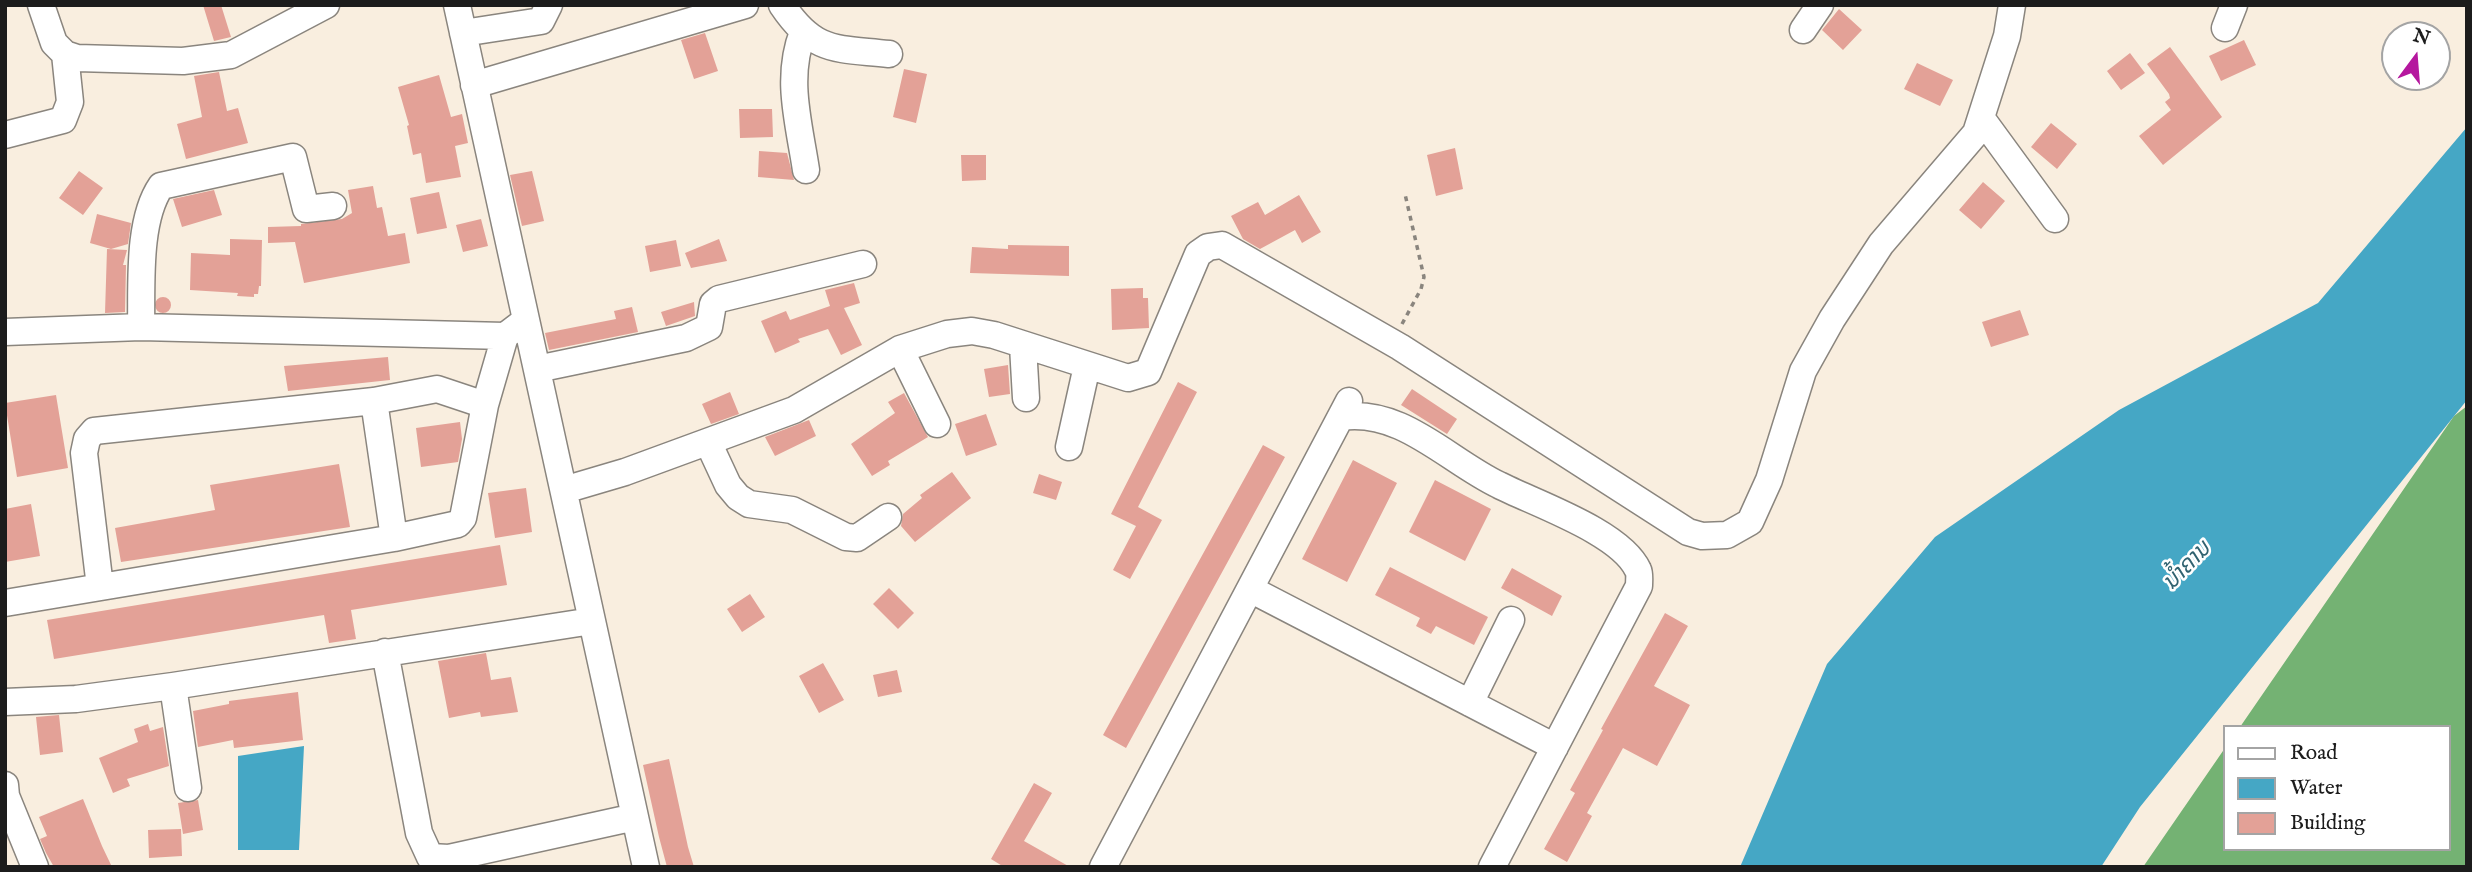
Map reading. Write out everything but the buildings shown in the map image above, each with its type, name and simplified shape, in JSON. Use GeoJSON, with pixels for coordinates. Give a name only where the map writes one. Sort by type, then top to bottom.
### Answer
{"type":"FeatureCollection","features":[{"type":"Feature","properties":{"kind":"street"},"geometry":{"type":"LineString","coordinates":[[41,5],[54,43],[65,54],[77,58],[183,61],[231,55],[326,5]]}},
{"type":"Feature","properties":{"kind":"street"},"geometry":{"type":"LineString","coordinates":[[457,5],[474,85],[516,328],[537,369],[646,867]]}},
{"type":"Feature","properties":{"kind":"street"},"geometry":{"type":"LineString","coordinates":[[463,33],[541,21],[549,5]]}},
{"type":"Feature","properties":{"kind":"street"},"geometry":{"type":"LineString","coordinates":[[474,85],[745,5]]}},
{"type":"Feature","properties":{"kind":"street"},"geometry":{"type":"LineString","coordinates":[[782,5],[803,32],[827,46],[889,54]]}},
{"type":"Feature","properties":{"kind":"street"},"geometry":{"type":"LineString","coordinates":[[1802,30],[1820,5]]}},
{"type":"Feature","properties":{"kind":"street"},"geometry":{"type":"LineString","coordinates":[[564,490],[794,410],[900,349],[947,334],[972,331],[1128,378],[1148,372],[1198,254],[1208,247],[1222,245],[1392,342],[1689,532],[1702,536],[1727,535],[1750,522],[1769,480],[1803,371],[1832,319],[1881,244],[1976,133],[2007,36],[2012,5]]}},
{"type":"Feature","properties":{"kind":"street"},"geometry":{"type":"LineString","coordinates":[[803,32],[793,61],[792,80],[806,170]]}},
{"type":"Feature","properties":{"kind":"street"},"geometry":{"type":"LineString","coordinates":[[5,135],[63,120],[70,102],[65,54]]}},
{"type":"Feature","properties":{"kind":"street"},"geometry":{"type":"LineString","coordinates":[[1982,119],[2055,219]]}},
{"type":"Feature","properties":{"kind":"street"},"geometry":{"type":"LineString","coordinates":[[141,327],[143,247],[156,194],[161,186],[293,157],[306,209],[333,206]]}},
{"type":"Feature","properties":{"kind":"street"},"geometry":{"type":"LineString","coordinates":[[537,369],[686,338],[709,327],[713,304],[719,299],[863,264]]}},
{"type":"Feature","properties":{"kind":"street"},"geometry":{"type":"LineString","coordinates":[[5,332],[141,327],[516,328]]}},
{"type":"Feature","properties":{"kind":"street"},"geometry":{"type":"LineString","coordinates":[[5,603],[453,526],[463,518],[485,405],[516,328]]}},
{"type":"Feature","properties":{"kind":"street"},"geometry":{"type":"LineString","coordinates":[[1023,346],[1026,398]]}},
{"type":"Feature","properties":{"kind":"street"},"geometry":{"type":"LineString","coordinates":[[900,349],[937,424]]}},
{"type":"Feature","properties":{"kind":"street"},"geometry":{"type":"LineString","coordinates":[[1069,447],[1087,366]]}},
{"type":"Feature","properties":{"kind":"street"},"geometry":{"type":"LineString","coordinates":[[100,587],[84,453],[87,439],[94,431],[374,401],[437,389],[485,405]]}},
{"type":"Feature","properties":{"kind":"street"},"geometry":{"type":"LineString","coordinates":[[374,401],[394,538]]}},
{"type":"Feature","properties":{"kind":"street"},"geometry":{"type":"LineString","coordinates":[[1103,867],[1345,409],[1404,427],[1498,485],[1557,509],[1622,551],[1639,570],[1639,586],[1492,867]]}},
{"type":"Feature","properties":{"kind":"street"},"geometry":{"type":"LineString","coordinates":[[708,442],[728,485],[738,497],[749,503],[792,510],[846,537],[858,538],[888,517]]}},
{"type":"Feature","properties":{"kind":"street"},"geometry":{"type":"LineString","coordinates":[[1250,589],[1555,747]]}},
{"type":"Feature","properties":{"kind":"street"},"geometry":{"type":"LineString","coordinates":[[1470,703],[1511,620]]}},
{"type":"Feature","properties":{"kind":"street"},"geometry":{"type":"LineString","coordinates":[[5,702],[76,699],[173,686],[592,621]]}},
{"type":"Feature","properties":{"kind":"street"},"geometry":{"type":"LineString","coordinates":[[385,652],[419,833],[430,858],[449,858],[635,817]]}},
{"type":"Feature","properties":{"kind":"street"},"geometry":{"type":"LineString","coordinates":[[173,686],[188,788]]}},
{"type":"Feature","properties":{"kind":"street"},"geometry":{"type":"LineString","coordinates":[[5,785],[6,796],[35,867]]}},
{"type":"Feature","properties":{"kind":"path"},"geometry":{"type":"LineString","coordinates":[[1392,342],[1423,283],[1405,194]]}},
{"type":"Feature","properties":{"kind":"green space"},"geometry":{"type":"Polygon","coordinates":[[[2467,406],[2467,867],[2143,867],[2224,749],[2224,851],[2451,851],[2451,725],[2241,725],[2454,416],[2467,406]]]}},
{"type":"Feature","properties":{"kind":"water","name":"ນ້ຳຄານ"},"geometry":{"type":"Polygon","coordinates":[[[2467,127],[2467,400],[2140,807],[2101,867],[1740,867],[1827,664],[1935,537],[2119,410],[2318,303],[2467,127]]]}},
{"type":"Feature","properties":{"kind":"water"},"geometry":{"type":"Polygon","coordinates":[[[304,746],[299,850],[238,850],[238,756],[304,746]]]}}]}
